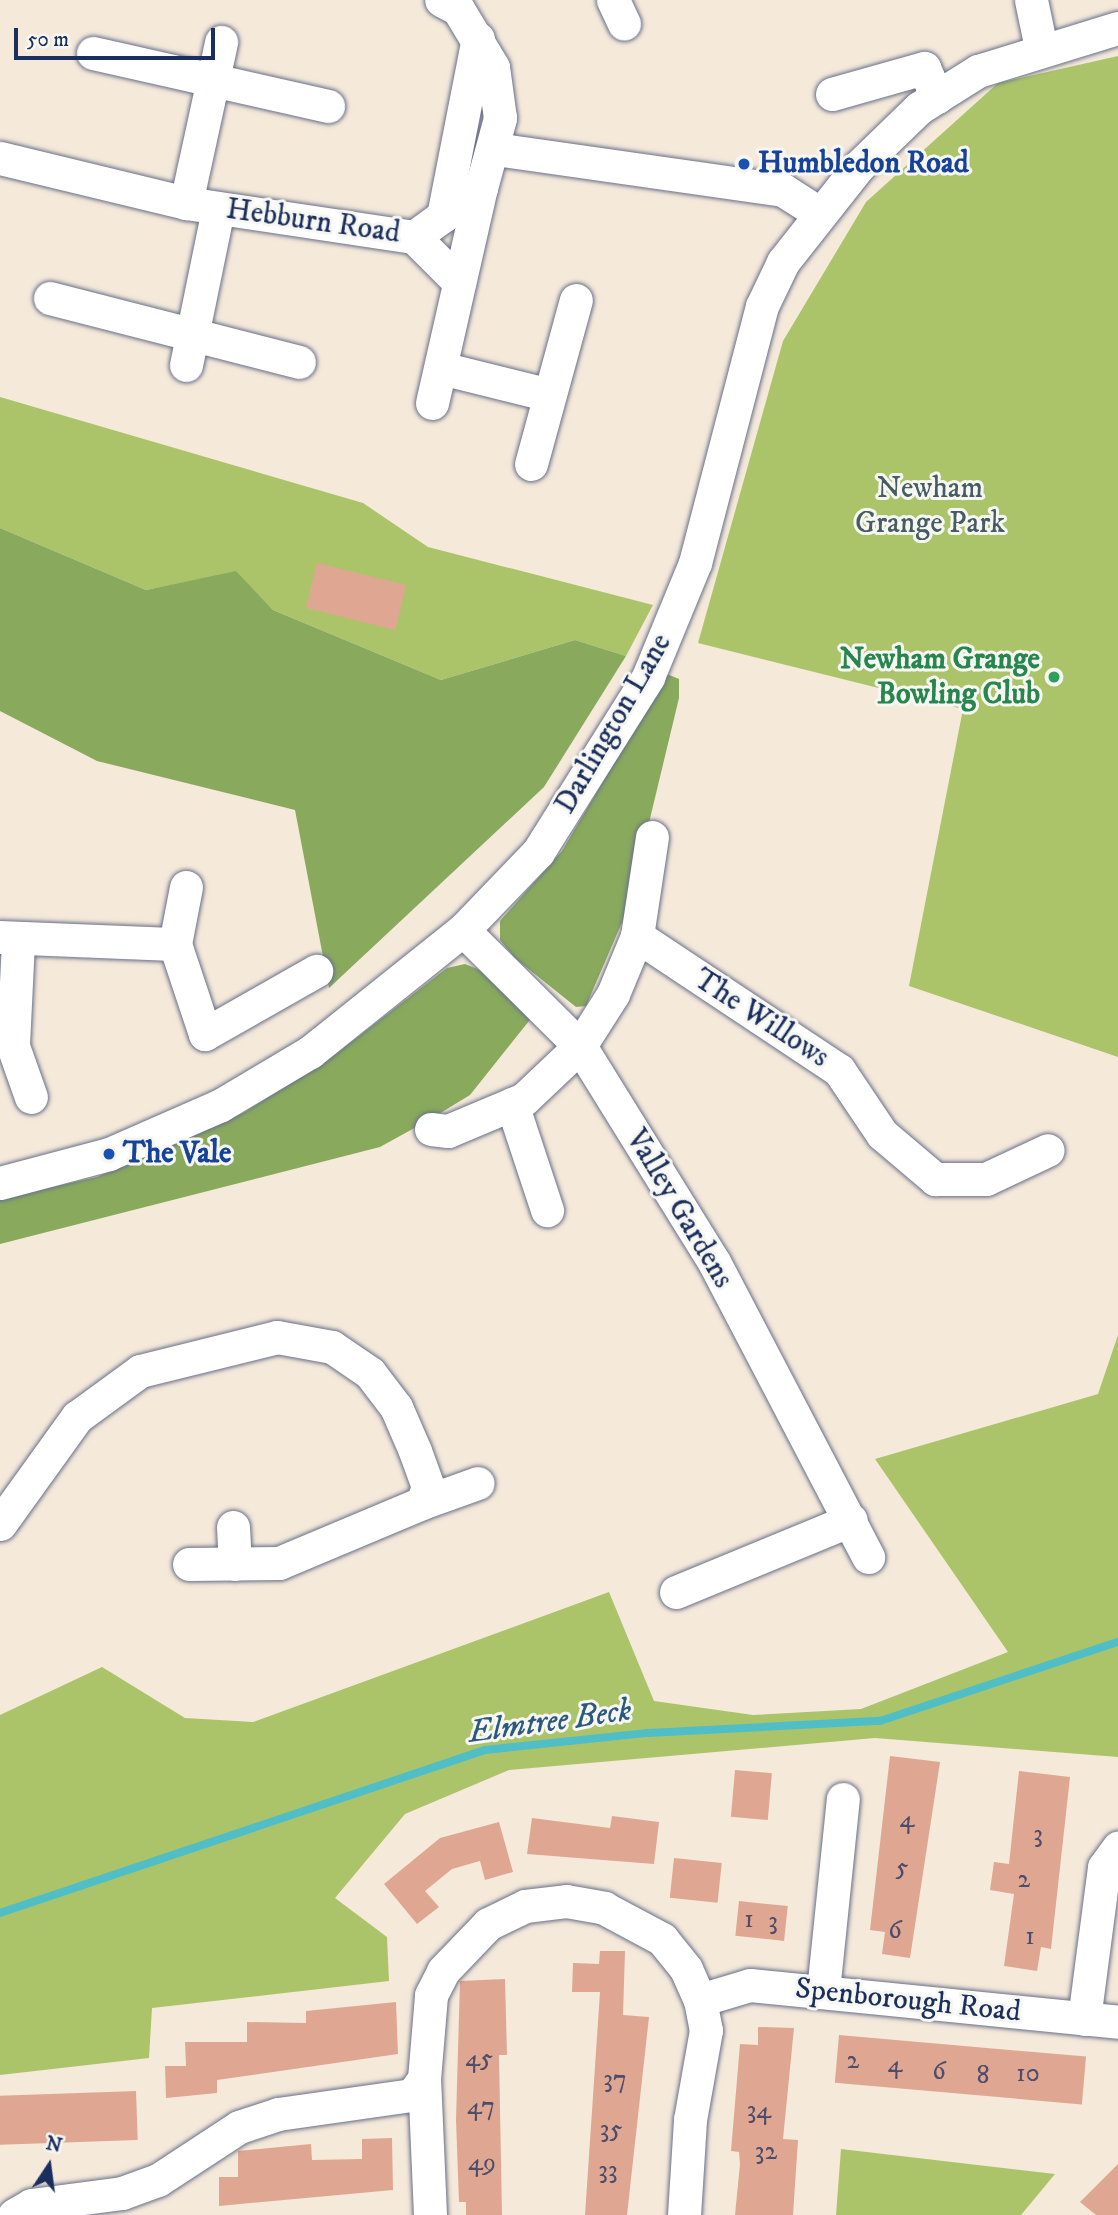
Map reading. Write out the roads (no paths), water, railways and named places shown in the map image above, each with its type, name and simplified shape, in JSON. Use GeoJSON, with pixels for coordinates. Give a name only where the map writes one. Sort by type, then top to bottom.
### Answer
{"type":"FeatureCollection","features":[{"type":"Feature","properties":{"kind":"street"},"geometry":{"type":"LineString","coordinates":[[1031,0],[1041,48]]}},
{"type":"Feature","properties":{"kind":"street"},"geometry":{"type":"LineString","coordinates":[[432,404],[481,188],[495,149],[500,95],[478,38],[456,3]]}},
{"type":"Feature","properties":{"kind":"street","name":"Darlington Lane"},"geometry":{"type":"LineString","coordinates":[[0,1183],[109,1154],[221,1105],[310,1052],[463,930],[537,852],[648,677],[718,491],[762,306],[783,262],[819,213],[858,167],[937,97],[978,71],[1041,48],[1118,28]]}},
{"type":"Feature","properties":{"kind":"street","name":"Hebburn Road"},"geometry":{"type":"LineString","coordinates":[[0,158],[202,206],[414,237],[443,216],[478,38]]}},
{"type":"Feature","properties":{"kind":"street"},"geometry":{"type":"LineString","coordinates":[[189,350],[213,78],[221,42]]}},
{"type":"Feature","properties":{"kind":"street"},"geometry":{"type":"LineString","coordinates":[[93,53],[328,106]]}},
{"type":"Feature","properties":{"kind":"street"},"geometry":{"type":"LineString","coordinates":[[832,94],[924,68],[937,97]]}},
{"type":"Feature","properties":{"kind":"street"},"geometry":{"type":"LineString","coordinates":[[495,149],[783,190],[819,213]]}},
{"type":"Feature","properties":{"kind":"street"},"geometry":{"type":"LineString","coordinates":[[443,216],[481,188]]}},
{"type":"Feature","properties":{"kind":"street"},"geometry":{"type":"LineString","coordinates":[[414,237],[460,282]]}},
{"type":"Feature","properties":{"kind":"street"},"geometry":{"type":"LineString","coordinates":[[50,298],[189,350],[299,362]]}},
{"type":"Feature","properties":{"kind":"street"},"geometry":{"type":"LineString","coordinates":[[531,464],[576,300]]}},
{"type":"Feature","properties":{"kind":"street"},"geometry":{"type":"LineString","coordinates":[[441,368],[550,395]]}},
{"type":"Feature","properties":{"kind":"street"},"geometry":{"type":"LineString","coordinates":[[430,1129],[448,1131],[512,1104],[580,1046],[613,994],[637,936],[652,837]]}},
{"type":"Feature","properties":{"kind":"street"},"geometry":{"type":"LineString","coordinates":[[186,887],[175,944],[205,1034],[316,971]]}},
{"type":"Feature","properties":{"kind":"street","name":"Valley Gardens"},"geometry":{"type":"LineString","coordinates":[[463,930],[580,1046],[714,1262],[868,1557]]}},
{"type":"Feature","properties":{"kind":"street","name":"The Willows"},"geometry":{"type":"LineString","coordinates":[[637,936],[839,1070],[882,1135],[935,1179],[986,1179],[1048,1150]]}},
{"type":"Feature","properties":{"kind":"street"},"geometry":{"type":"LineString","coordinates":[[31,1097],[7,1047],[9,940],[175,944]]}},
{"type":"Feature","properties":{"kind":"street"},"geometry":{"type":"LineString","coordinates":[[512,1104],[547,1210]]}},
{"type":"Feature","properties":{"kind":"street"},"geometry":{"type":"LineString","coordinates":[[0,1524],[77,1417],[108,1391],[140,1371],[277,1337],[332,1347],[370,1373],[396,1407],[415,1451],[428,1486],[422,1503]]}},
{"type":"Feature","properties":{"kind":"street"},"geometry":{"type":"LineString","coordinates":[[189,1564],[279,1563],[422,1503],[478,1483]]}},
{"type":"Feature","properties":{"kind":"street"},"geometry":{"type":"LineString","coordinates":[[676,1592],[851,1520]]}},
{"type":"Feature","properties":{"kind":"street"},"geometry":{"type":"LineString","coordinates":[[233,1527],[235,1564]]}},
{"type":"Feature","properties":{"kind":"street"},"geometry":{"type":"LineString","coordinates":[[823,1991],[843,1799]]}},
{"type":"Feature","properties":{"kind":"street"},"geometry":{"type":"LineString","coordinates":[[1084,2019],[1104,1867],[1118,1848]]}},
{"type":"Feature","properties":{"kind":"street"},"geometry":{"type":"LineString","coordinates":[[430,2215],[424,2080],[426,2020],[443,1971],[488,1924],[525,1906],[566,1901],[636,1921],[686,1969],[700,2000],[706,2030],[690,2120],[684,2215]]}},
{"type":"Feature","properties":{"kind":"street","name":"Spenborough Road"},"geometry":{"type":"LineString","coordinates":[[700,2000],[750,1986],[823,1991],[1118,2022]]}},
{"type":"Feature","properties":{"kind":"street"},"geometry":{"type":"LineString","coordinates":[[14,2215],[31,2205],[122,2193],[158,2180],[239,2127],[278,2114],[412,2095],[424,2080]]}},
{"type":"Feature","properties":{"kind":"waterway","name":"Elmtree Beck"},"geometry":{"type":"LineString","coordinates":[[0,1913],[485,1750],[648,1733],[880,1721],[1118,1642]]}},
{"type":"Feature","properties":{"kind":"place","name":"Humbledon Road"},"geometry":{"type":"Point","coordinates":[744,164]}},
{"type":"Feature","properties":{"kind":"place","name":"Newham Grange Bowling Club"},"geometry":{"type":"Point","coordinates":[1054,677]}},
{"type":"Feature","properties":{"kind":"place","name":"The Vale"},"geometry":{"type":"Point","coordinates":[109,1154]}},
{"type":"Feature","properties":{"kind":"park label","name":"Newham Grange Park"},"geometry":{"type":"Point","coordinates":[930,506]}}]}
